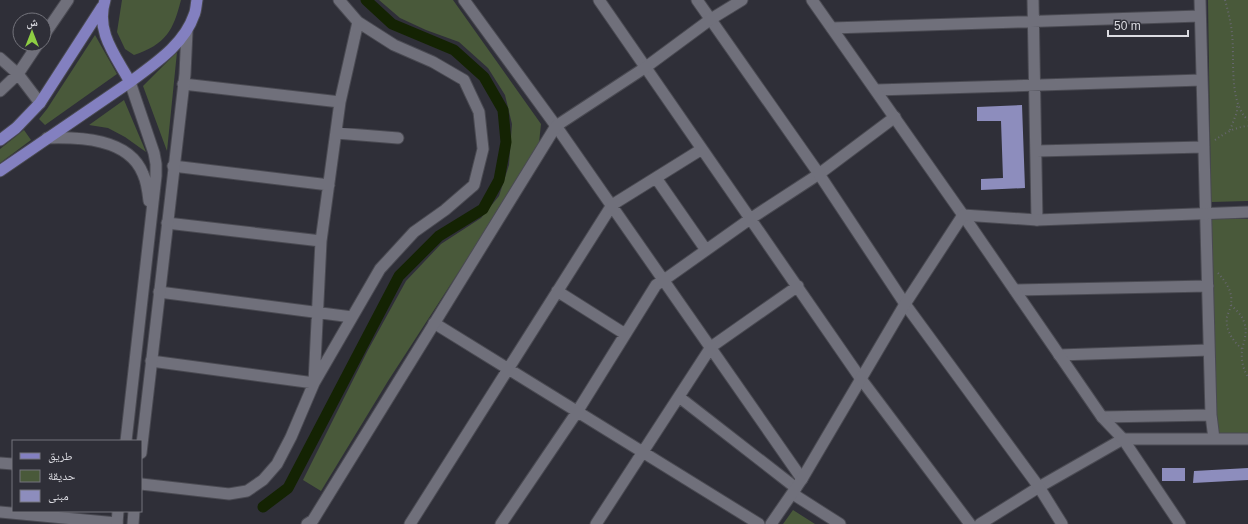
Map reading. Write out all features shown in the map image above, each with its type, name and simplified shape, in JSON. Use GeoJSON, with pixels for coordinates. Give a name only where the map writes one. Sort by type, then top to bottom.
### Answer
{"type":"FeatureCollection","features":[{"type":"Feature","properties":{"kind":"main road"},"geometry":{"type":"LineString","coordinates":[[0,171],[130,82],[175,46],[186,31],[194,15],[197,0]]}},
{"type":"Feature","properties":{"kind":"main road"},"geometry":{"type":"LineString","coordinates":[[104,3],[102,22],[104,36],[130,82]]}},
{"type":"Feature","properties":{"kind":"main road"},"geometry":{"type":"LineString","coordinates":[[0,140],[16,128],[40,103],[104,3]]}},
{"type":"Feature","properties":{"kind":"street"},"geometry":{"type":"LineString","coordinates":[[52,23],[68,0]]}},
{"type":"Feature","properties":{"kind":"street"},"geometry":{"type":"LineString","coordinates":[[142,484],[230,494],[247,491],[263,480],[276,464],[291,437],[314,384],[380,269],[414,232],[445,210],[474,185],[483,149],[480,112],[464,80],[433,62],[394,45],[358,22],[339,0]]}},
{"type":"Feature","properties":{"kind":"street"},"geometry":{"type":"LineString","coordinates":[[464,0],[556,126],[711,347],[797,487]]}},
{"type":"Feature","properties":{"kind":"street"},"geometry":{"type":"LineString","coordinates":[[599,0],[861,378],[970,524]]}},
{"type":"Feature","properties":{"kind":"street"},"geometry":{"type":"LineString","coordinates":[[697,0],[819,174],[905,304],[1039,487],[1062,524]]}},
{"type":"Feature","properties":{"kind":"street"},"geometry":{"type":"LineString","coordinates":[[307,524],[313,520],[556,126],[646,67],[711,20],[742,0]]}},
{"type":"Feature","properties":{"kind":"street"},"geometry":{"type":"LineString","coordinates":[[812,0],[895,117],[1102,417],[1123,439],[1180,524]]}},
{"type":"Feature","properties":{"kind":"street"},"geometry":{"type":"LineString","coordinates":[[1033,0],[1037,220]]}},
{"type":"Feature","properties":{"kind":"street"},"geometry":{"type":"LineString","coordinates":[[1200,0],[1211,415],[1214,439]]}},
{"type":"Feature","properties":{"kind":"street"},"geometry":{"type":"LineString","coordinates":[[832,28],[1200,16]]}},
{"type":"Feature","properties":{"kind":"street"},"geometry":{"type":"LineString","coordinates":[[314,384],[321,241],[340,102],[358,22]]}},
{"type":"Feature","properties":{"kind":"street"},"geometry":{"type":"LineString","coordinates":[[142,444],[183,84],[186,31]]}},
{"type":"Feature","properties":{"kind":"street"},"geometry":{"type":"LineString","coordinates":[[0,91],[18,74],[33,52]]}},
{"type":"Feature","properties":{"kind":"street"},"geometry":{"type":"LineString","coordinates":[[0,58],[18,74],[40,103]]}},
{"type":"Feature","properties":{"kind":"street"},"geometry":{"type":"LineString","coordinates":[[876,90],[1202,80]]}},
{"type":"Feature","properties":{"kind":"street"},"geometry":{"type":"LineString","coordinates":[[126,440],[156,176],[154,153],[130,82]]}},
{"type":"Feature","properties":{"kind":"street"},"geometry":{"type":"LineString","coordinates":[[183,84],[340,102]]}},
{"type":"Feature","properties":{"kind":"street"},"geometry":{"type":"LineString","coordinates":[[501,524],[577,412],[656,284],[664,280],[750,219],[819,174],[895,117]]}},
{"type":"Feature","properties":{"kind":"street"},"geometry":{"type":"LineString","coordinates":[[336,133],[398,138]]}},
{"type":"Feature","properties":{"kind":"street"},"geometry":{"type":"LineString","coordinates":[[47,138],[74,138],[99,141],[119,149],[128,155],[136,162],[143,173],[151,218]]}},
{"type":"Feature","properties":{"kind":"street"},"geometry":{"type":"LineString","coordinates":[[1036,151],[1204,147]]}},
{"type":"Feature","properties":{"kind":"street"},"geometry":{"type":"LineString","coordinates":[[410,524],[612,205],[702,149]]}},
{"type":"Feature","properties":{"kind":"street"},"geometry":{"type":"LineString","coordinates":[[173,166],[330,184]]}},
{"type":"Feature","properties":{"kind":"street"},"geometry":{"type":"LineString","coordinates":[[656,178],[706,250]]}},
{"type":"Feature","properties":{"kind":"street"},"geometry":{"type":"LineString","coordinates":[[963,215],[1037,220],[1248,212]]}},
{"type":"Feature","properties":{"kind":"street"},"geometry":{"type":"LineString","coordinates":[[771,524],[797,487],[905,304],[963,215]]}},
{"type":"Feature","properties":{"kind":"street"},"geometry":{"type":"LineString","coordinates":[[167,223],[321,241]]}},
{"type":"Feature","properties":{"kind":"street"},"geometry":{"type":"LineString","coordinates":[[596,524],[711,347],[798,286]]}},
{"type":"Feature","properties":{"kind":"street"},"geometry":{"type":"LineString","coordinates":[[1015,290],[1208,286]]}},
{"type":"Feature","properties":{"kind":"street"},"geometry":{"type":"LineString","coordinates":[[557,291],[625,334]]}},
{"type":"Feature","properties":{"kind":"street"},"geometry":{"type":"LineString","coordinates":[[159,292],[352,317]]}},
{"type":"Feature","properties":{"kind":"street"},"geometry":{"type":"LineString","coordinates":[[434,323],[759,524]]}},
{"type":"Feature","properties":{"kind":"street"},"geometry":{"type":"LineString","coordinates":[[1059,355],[1210,350]]}},
{"type":"Feature","properties":{"kind":"street"},"geometry":{"type":"LineString","coordinates":[[151,361],[314,384]]}},
{"type":"Feature","properties":{"kind":"street"},"geometry":{"type":"LineString","coordinates":[[679,397],[797,487],[840,524]]}},
{"type":"Feature","properties":{"kind":"street"},"geometry":{"type":"LineString","coordinates":[[1102,417],[1211,415]]}},
{"type":"Feature","properties":{"kind":"street"},"geometry":{"type":"LineString","coordinates":[[980,524],[1039,487],[1123,439],[1248,439]]}},
{"type":"Feature","properties":{"kind":"street"},"geometry":{"type":"LineString","coordinates":[[0,463],[12,464]]}},
{"type":"Feature","properties":{"kind":"street"},"geometry":{"type":"LineString","coordinates":[[0,512],[121,524],[118,512]]}},
{"type":"Feature","properties":{"kind":"street"},"geometry":{"type":"LineString","coordinates":[[133,524],[134,512]]}},
{"type":"Feature","properties":{"kind":"path"},"geometry":{"type":"LineString","coordinates":[[1226,0],[1232,33],[1232,54],[1237,100],[1237,112],[1229,131]]}},
{"type":"Feature","properties":{"kind":"path"},"geometry":{"type":"LineString","coordinates":[[1237,100],[1242,114],[1248,120]]}},
{"type":"Feature","properties":{"kind":"path"},"geometry":{"type":"LineString","coordinates":[[1204,147],[1229,131],[1248,126]]}},
{"type":"Feature","properties":{"kind":"path"},"geometry":{"type":"LineString","coordinates":[[1207,270],[1218,273],[1225,281],[1230,291],[1231,305],[1226,323],[1235,343],[1242,349]]}},
{"type":"Feature","properties":{"kind":"path"},"geometry":{"type":"LineString","coordinates":[[1231,305],[1244,321],[1247,329],[1242,349],[1244,369],[1248,377]]}},
{"type":"Feature","properties":{"kind":"green space"},"geometry":{"type":"Polygon","coordinates":[[[122,0],[181,0],[175,20],[161,41],[145,51],[134,55],[125,49],[117,32],[122,0]]]}},
{"type":"Feature","properties":{"kind":"green space"},"geometry":{"type":"Polygon","coordinates":[[[379,0],[453,0],[541,124],[539,143],[493,219],[388,381],[321,491],[303,480],[368,350],[406,281],[441,244],[481,218],[499,196],[509,165],[512,124],[505,95],[488,68],[459,42],[426,30],[400,18],[379,0]]]}},
{"type":"Feature","properties":{"kind":"green space"},"geometry":{"type":"Polygon","coordinates":[[[1208,0],[1248,0],[1248,201],[1211,202],[1208,0]]]}},
{"type":"Feature","properties":{"kind":"green space"},"geometry":{"type":"Polygon","coordinates":[[[95,35],[117,74],[45,125],[39,119],[95,35]]]}},
{"type":"Feature","properties":{"kind":"green space"},"geometry":{"type":"Polygon","coordinates":[[[177,52],[167,151],[143,86],[177,52]]]}},
{"type":"Feature","properties":{"kind":"green space"},"geometry":{"type":"Polygon","coordinates":[[[124,100],[146,152],[125,137],[108,128],[89,125],[124,100]]]}},
{"type":"Feature","properties":{"kind":"green space"},"geometry":{"type":"Polygon","coordinates":[[[24,130],[31,140],[0,163],[0,149],[24,130]]]}},
{"type":"Feature","properties":{"kind":"green space"},"geometry":{"type":"Polygon","coordinates":[[[1210,219],[1248,219],[1248,437],[1216,437],[1210,219]]]}},
{"type":"Feature","properties":{"kind":"green space"},"geometry":{"type":"Polygon","coordinates":[[[793,510],[815,524],[783,524],[793,510]]]}},
{"type":"Feature","properties":{"kind":"building"},"geometry":{"type":"Polygon","coordinates":[[[1022,105],[1025,188],[981,190],[981,179],[1003,178],[1001,121],[977,121],[977,107],[1022,105]]]}},
{"type":"Feature","properties":{"kind":"building"},"geometry":{"type":"Polygon","coordinates":[[[1162,468],[1185,468],[1185,481],[1162,481],[1162,468]]]}},
{"type":"Feature","properties":{"kind":"building"},"geometry":{"type":"Polygon","coordinates":[[[1248,468],[1248,480],[1193,483],[1194,471],[1248,468]]]}},
{"type":"Feature","properties":{"kind":"waterway"},"geometry":{"type":"LineString","coordinates":[[263,507],[288,488],[399,276],[439,236],[483,209],[499,180],[506,142],[503,110],[484,77],[454,50],[392,24],[366,0]]}}]}
